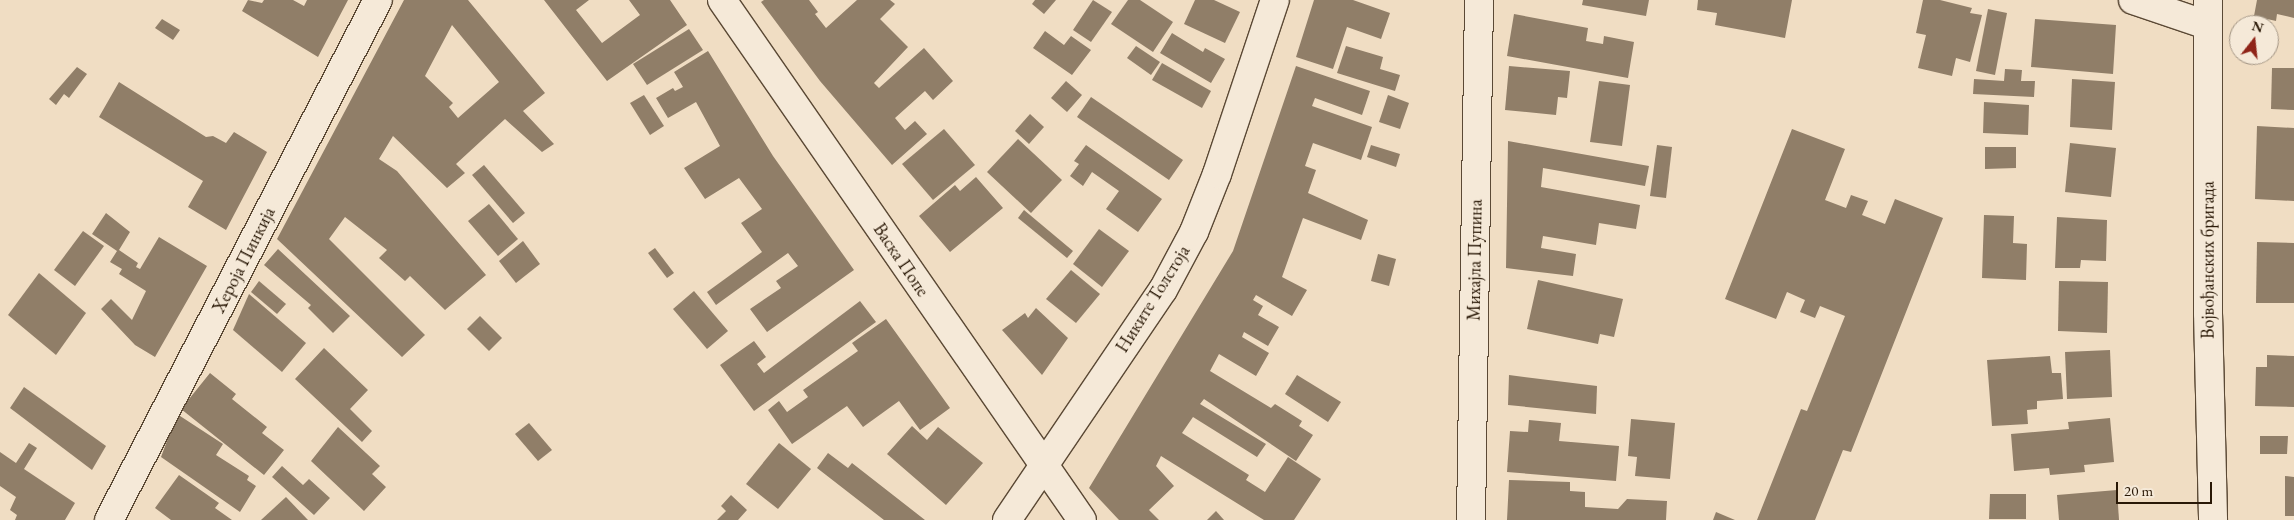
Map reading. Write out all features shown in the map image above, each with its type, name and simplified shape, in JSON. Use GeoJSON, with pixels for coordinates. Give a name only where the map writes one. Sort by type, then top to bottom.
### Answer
{"type":"FeatureCollection","features":[{"type":"Feature","properties":{"kind":"street","name":"Хероја Пинкија"},"geometry":{"type":"LineString","coordinates":[[109,520],[378,0]]}},
{"type":"Feature","properties":{"kind":"street","name":"Васка Попе"},"geometry":{"type":"LineString","coordinates":[[722,0],[1043,467],[1082,520]]}},
{"type":"Feature","properties":{"kind":"street","name":"Никите Толстоја"},"geometry":{"type":"LineString","coordinates":[[1007,520],[1163,290],[1194,232],[1217,174],[1275,0]]}},
{"type":"Feature","properties":{"kind":"street","name":"Михајла Пупина"},"geometry":{"type":"LineString","coordinates":[[1471,520],[1479,0]]}},
{"type":"Feature","properties":{"kind":"street"},"geometry":{"type":"LineString","coordinates":[[2133,0],[2207,12]]}},
{"type":"Feature","properties":{"kind":"street","name":"Војвођанских бригада"},"geometry":{"type":"LineString","coordinates":[[2207,12],[2213,520]]}},
{"type":"Feature","properties":{"kind":"building"},"geometry":{"type":"Polygon","coordinates":[[[248,0],[262,3],[264,0],[293,0],[304,6],[307,0],[348,0],[318,57],[242,11],[248,0]]]}},
{"type":"Feature","properties":{"kind":"building"},"geometry":{"type":"Polygon","coordinates":[[[404,0],[468,0],[545,93],[523,111],[554,144],[542,152],[505,119],[456,164],[465,173],[447,188],[393,136],[379,159],[397,171],[486,275],[445,310],[410,276],[405,281],[379,258],[387,250],[345,217],[329,239],[425,335],[402,357],[277,239],[404,0]],[[452,25],[425,76],[453,103],[449,107],[458,118],[499,82],[452,25]]]}},
{"type":"Feature","properties":{"kind":"building"},"geometry":{"type":"Polygon","coordinates":[[[544,0],[589,0],[576,10],[602,43],[640,15],[629,0],[670,0],[687,25],[607,81],[544,0]]]}},
{"type":"Feature","properties":{"kind":"building"},"geometry":{"type":"Polygon","coordinates":[[[764,0],[809,0],[818,12],[815,14],[826,28],[857,0],[890,0],[895,4],[880,19],[908,47],[874,83],[879,88],[924,48],[953,81],[933,100],[925,91],[895,118],[905,130],[915,121],[927,134],[892,165],[820,81],[761,2],[764,0]]]}},
{"type":"Feature","properties":{"kind":"building"},"geometry":{"type":"Polygon","coordinates":[[[1035,0],[1056,0],[1044,14],[1032,4],[1035,0]]]}},
{"type":"Feature","properties":{"kind":"building"},"geometry":{"type":"Polygon","coordinates":[[[1093,0],[1112,12],[1091,42],[1073,30],[1093,0]]]}},
{"type":"Feature","properties":{"kind":"building"},"geometry":{"type":"Polygon","coordinates":[[[1128,0],[1140,0],[1173,22],[1153,52],[1111,24],[1128,0]]]}},
{"type":"Feature","properties":{"kind":"building"},"geometry":{"type":"Polygon","coordinates":[[[1195,0],[1214,0],[1240,12],[1225,43],[1184,24],[1195,0]]]}},
{"type":"Feature","properties":{"kind":"building"},"geometry":{"type":"Polygon","coordinates":[[[1314,0],[1353,0],[1390,13],[1381,39],[1347,27],[1333,69],[1296,57],[1314,0]]]}},
{"type":"Feature","properties":{"kind":"building"},"geometry":{"type":"Polygon","coordinates":[[[1583,0],[1649,0],[1646,16],[1582,5],[1583,0]]]}},
{"type":"Feature","properties":{"kind":"building"},"geometry":{"type":"Polygon","coordinates":[[[1698,0],[1792,0],[1785,38],[1715,25],[1717,13],[1697,10],[1698,0]]]}},
{"type":"Feature","properties":{"kind":"building"},"geometry":{"type":"Polygon","coordinates":[[[1923,0],[1940,0],[1972,8],[1970,13],[1982,15],[1970,62],[1956,58],[1952,76],[1918,68],[1926,35],[1916,33],[1923,0]]]}},
{"type":"Feature","properties":{"kind":"building"},"geometry":{"type":"Polygon","coordinates":[[[2257,0],[2294,0],[2294,18],[2277,14],[2254,15],[2257,0]]]}},
{"type":"Feature","properties":{"kind":"building"},"geometry":{"type":"Polygon","coordinates":[[[1988,9],[2007,13],[1995,75],[1976,71],[1988,9]]]}},
{"type":"Feature","properties":{"kind":"building"},"geometry":{"type":"Polygon","coordinates":[[[1514,14],[1588,28],[1586,41],[1603,44],[1604,36],[1634,42],[1628,78],[1507,56],[1514,14]]]}},
{"type":"Feature","properties":{"kind":"building"},"geometry":{"type":"Polygon","coordinates":[[[162,19],[180,30],[173,40],[155,28],[162,19]]]}},
{"type":"Feature","properties":{"kind":"building"},"geometry":{"type":"Polygon","coordinates":[[[2035,19],[2116,25],[2113,74],[2031,67],[2035,19]]]}},
{"type":"Feature","properties":{"kind":"building"},"geometry":{"type":"Polygon","coordinates":[[[689,29],[703,50],[647,85],[633,64],[689,29]]]}},
{"type":"Feature","properties":{"kind":"building"},"geometry":{"type":"Polygon","coordinates":[[[1045,31],[1064,45],[1071,36],[1091,50],[1072,75],[1033,48],[1045,31]]]}},
{"type":"Feature","properties":{"kind":"building"},"geometry":{"type":"Polygon","coordinates":[[[1172,33],[1203,52],[1205,48],[1225,59],[1211,83],[1160,53],[1172,33]]]}},
{"type":"Feature","properties":{"kind":"building"},"geometry":{"type":"Polygon","coordinates":[[[1136,46],[1160,62],[1151,75],[1127,58],[1136,46]]]}},
{"type":"Feature","properties":{"kind":"building"},"geometry":{"type":"Polygon","coordinates":[[[1346,46],[1383,57],[1380,69],[1400,75],[1395,91],[1337,73],[1346,46]]]}},
{"type":"Feature","properties":{"kind":"building"},"geometry":{"type":"Polygon","coordinates":[[[708,51],[773,156],[854,270],[767,332],[750,309],[781,288],[776,281],[798,266],[788,253],[716,305],[707,292],[762,252],[741,223],[762,209],[739,178],[705,199],[684,168],[720,146],[696,102],[668,118],[656,98],[673,88],[675,91],[683,87],[674,72],[708,51]]]}},
{"type":"Feature","properties":{"kind":"building"},"geometry":{"type":"Polygon","coordinates":[[[1162,63],[1211,91],[1202,108],[1152,80],[1162,63]]]}},
{"type":"Feature","properties":{"kind":"building"},"geometry":{"type":"Polygon","coordinates":[[[1296,66],[1370,91],[1362,115],[1315,98],[1312,106],[1372,127],[1361,160],[1313,143],[1305,166],[1316,170],[1308,193],[1368,220],[1361,240],[1303,218],[1282,277],[1307,290],[1292,316],[1256,295],[1253,300],[1263,306],[1258,315],[1279,327],[1268,346],[1244,332],[1242,337],[1269,353],[1256,376],[1219,354],[1210,371],[1271,408],[1275,404],[1302,421],[1299,426],[1313,435],[1296,461],[1204,399],[1200,404],[1266,444],[1257,457],[1193,417],[1182,433],[1249,475],[1246,480],[1265,492],[1288,457],[1321,479],[1294,520],[1264,520],[1161,456],[1156,466],[1174,486],[1149,510],[1159,520],[1119,520],[1089,488],[1233,251],[1296,66]]]}},
{"type":"Feature","properties":{"kind":"building"},"geometry":{"type":"Polygon","coordinates":[[[1509,66],[1570,71],[1567,98],[1558,97],[1556,115],[1505,110],[1509,66]]]}},
{"type":"Feature","properties":{"kind":"building"},"geometry":{"type":"Polygon","coordinates":[[[77,67],[87,74],[69,98],[64,94],[56,105],[49,99],[77,67]]]}},
{"type":"Feature","properties":{"kind":"building"},"geometry":{"type":"Polygon","coordinates":[[[2272,68],[2294,68],[2294,110],[2271,109],[2272,68]]]}},
{"type":"Feature","properties":{"kind":"building"},"geometry":{"type":"Polygon","coordinates":[[[2005,69],[2022,70],[2021,81],[2035,81],[2034,97],[1973,94],[1974,79],[2004,81],[2005,69]]]}},
{"type":"Feature","properties":{"kind":"building"},"geometry":{"type":"Polygon","coordinates":[[[2072,79],[2115,82],[2112,130],[2070,127],[2072,79]]]}},
{"type":"Feature","properties":{"kind":"building"},"geometry":{"type":"Polygon","coordinates":[[[1066,81],[1082,95],[1067,112],[1051,98],[1066,81]]]}},
{"type":"Feature","properties":{"kind":"building"},"geometry":{"type":"Polygon","coordinates":[[[1599,81],[1630,85],[1622,146],[1590,142],[1599,81]]]}},
{"type":"Feature","properties":{"kind":"building"},"geometry":{"type":"Polygon","coordinates":[[[119,82],[206,137],[213,136],[226,143],[234,132],[267,152],[226,230],[188,207],[203,181],[99,117],[119,82]]]}},
{"type":"Feature","properties":{"kind":"building"},"geometry":{"type":"Polygon","coordinates":[[[644,95],[664,126],[650,135],[630,103],[644,95]]]}},
{"type":"Feature","properties":{"kind":"building"},"geometry":{"type":"Polygon","coordinates":[[[1388,95],[1409,103],[1400,129],[1379,122],[1388,95]]]}},
{"type":"Feature","properties":{"kind":"building"},"geometry":{"type":"Polygon","coordinates":[[[1091,97],[1183,160],[1169,180],[1077,117],[1091,97]]]}},
{"type":"Feature","properties":{"kind":"building"},"geometry":{"type":"Polygon","coordinates":[[[1984,102],[2029,105],[2028,135],[1983,133],[1984,102]]]}},
{"type":"Feature","properties":{"kind":"building"},"geometry":{"type":"Polygon","coordinates":[[[1030,114],[1044,127],[1029,144],[1015,131],[1030,114]]]}},
{"type":"Feature","properties":{"kind":"building"},"geometry":{"type":"Polygon","coordinates":[[[2257,126],[2294,128],[2294,201],[2255,199],[2257,126]]]}},
{"type":"Feature","properties":{"kind":"building"},"geometry":{"type":"Polygon","coordinates":[[[944,129],[975,165],[933,200],[902,164],[944,129]]]}},
{"type":"Feature","properties":{"kind":"building"},"geometry":{"type":"Polygon","coordinates":[[[1792,129],[1845,149],[1825,200],[1846,208],[1851,195],[1868,201],[1862,215],[1885,224],[1895,199],[1943,218],[1851,452],[1843,450],[1815,520],[1757,520],[1801,409],[1807,411],[1845,316],[1820,306],[1815,318],[1800,312],[1805,300],[1787,292],[1776,319],[1725,299],[1792,129]]]}},
{"type":"Feature","properties":{"kind":"building"},"geometry":{"type":"Polygon","coordinates":[[[1018,139],[1062,180],[1031,213],[987,172],[1018,139]]]}},
{"type":"Feature","properties":{"kind":"building"},"geometry":{"type":"Polygon","coordinates":[[[1508,141],[1649,166],[1645,186],[1543,168],[1541,187],[1640,205],[1636,229],[1599,223],[1596,245],[1543,236],[1541,248],[1576,254],[1573,276],[1506,268],[1508,141]]]}},
{"type":"Feature","properties":{"kind":"building"},"geometry":{"type":"Polygon","coordinates":[[[2070,143],[2116,148],[2111,197],[2065,192],[2070,143]]]}},
{"type":"Feature","properties":{"kind":"building"},"geometry":{"type":"Polygon","coordinates":[[[1086,145],[1162,199],[1138,232],[1106,209],[1119,191],[1092,172],[1083,186],[1070,176],[1079,164],[1074,161],[1086,145]]]}},
{"type":"Feature","properties":{"kind":"building"},"geometry":{"type":"Polygon","coordinates":[[[1371,145],[1400,154],[1396,167],[1367,157],[1371,145]]]}},
{"type":"Feature","properties":{"kind":"building"},"geometry":{"type":"Polygon","coordinates":[[[1657,145],[1672,147],[1666,198],[1650,196],[1657,145]]]}},
{"type":"Feature","properties":{"kind":"building"},"geometry":{"type":"Polygon","coordinates":[[[1985,147],[2016,147],[2016,168],[1985,169],[1985,147]]]}},
{"type":"Feature","properties":{"kind":"building"},"geometry":{"type":"Polygon","coordinates":[[[484,165],[525,213],[513,223],[472,175],[484,165]]]}},
{"type":"Feature","properties":{"kind":"building"},"geometry":{"type":"Polygon","coordinates":[[[976,177],[1003,208],[950,252],[919,216],[955,185],[960,191],[976,177]]]}},
{"type":"Feature","properties":{"kind":"building"},"geometry":{"type":"Polygon","coordinates":[[[489,204],[518,239],[498,256],[468,221],[489,204]]]}},
{"type":"Feature","properties":{"kind":"building"},"geometry":{"type":"Polygon","coordinates":[[[1024,210],[1073,251],[1067,258],[1018,218],[1024,210]]]}},
{"type":"Feature","properties":{"kind":"building"},"geometry":{"type":"Polygon","coordinates":[[[106,213],[130,232],[119,250],[138,263],[136,267],[140,269],[159,237],[207,266],[155,357],[135,345],[101,309],[111,299],[132,320],[146,291],[119,274],[122,269],[110,262],[117,251],[92,234],[106,213]]]}},
{"type":"Feature","properties":{"kind":"building"},"geometry":{"type":"Polygon","coordinates":[[[1984,215],[2014,216],[2013,243],[2027,244],[2026,280],[1982,278],[1984,215]]]}},
{"type":"Feature","properties":{"kind":"building"},"geometry":{"type":"Polygon","coordinates":[[[2057,217],[2107,220],[2106,261],[2081,260],[2080,268],[2055,268],[2057,217]]]}},
{"type":"Feature","properties":{"kind":"building"},"geometry":{"type":"Polygon","coordinates":[[[1099,229],[1129,251],[1102,287],[1073,264],[1099,229]]]}},
{"type":"Feature","properties":{"kind":"building"},"geometry":{"type":"Polygon","coordinates":[[[83,231],[104,246],[75,286],[54,270],[83,231]]]}},
{"type":"Feature","properties":{"kind":"building"},"geometry":{"type":"Polygon","coordinates":[[[523,241],[540,264],[516,283],[499,261],[523,241]]]}},
{"type":"Feature","properties":{"kind":"building"},"geometry":{"type":"Polygon","coordinates":[[[2257,242],[2294,243],[2294,303],[2256,303],[2257,242]]]}},
{"type":"Feature","properties":{"kind":"building"},"geometry":{"type":"Polygon","coordinates":[[[655,248],[674,273],[667,278],[648,253],[655,248]]]}},
{"type":"Feature","properties":{"kind":"building"},"geometry":{"type":"Polygon","coordinates":[[[278,249],[350,316],[333,333],[308,308],[311,305],[264,265],[278,249]]]}},
{"type":"Feature","properties":{"kind":"building"},"geometry":{"type":"Polygon","coordinates":[[[1378,254],[1396,259],[1389,286],[1371,281],[1378,254]]]}},
{"type":"Feature","properties":{"kind":"building"},"geometry":{"type":"Polygon","coordinates":[[[1071,270],[1100,294],[1076,323],[1046,299],[1071,270]]]}},
{"type":"Feature","properties":{"kind":"building"},"geometry":{"type":"Polygon","coordinates":[[[39,273],[86,313],[56,355],[8,315],[39,273]]]}},
{"type":"Feature","properties":{"kind":"building"},"geometry":{"type":"Polygon","coordinates":[[[1538,280],[1623,299],[1614,337],[1600,334],[1598,344],[1527,329],[1538,280]]]}},
{"type":"Feature","properties":{"kind":"building"},"geometry":{"type":"Polygon","coordinates":[[[259,281],[286,304],[277,314],[251,292],[259,281]]]}},
{"type":"Feature","properties":{"kind":"building"},"geometry":{"type":"Polygon","coordinates":[[[2059,281],[2108,282],[2107,333],[2058,331],[2059,281]]]}},
{"type":"Feature","properties":{"kind":"building"},"geometry":{"type":"Polygon","coordinates":[[[694,291],[728,331],[707,349],[673,309],[694,291]]]}},
{"type":"Feature","properties":{"kind":"building"},"geometry":{"type":"Polygon","coordinates":[[[249,294],[306,343],[282,372],[233,330],[249,294]]]}},
{"type":"Feature","properties":{"kind":"building"},"geometry":{"type":"Polygon","coordinates":[[[860,301],[876,322],[754,411],[720,365],[754,341],[766,357],[757,364],[764,373],[860,301]]]}},
{"type":"Feature","properties":{"kind":"building"},"geometry":{"type":"Polygon","coordinates":[[[1036,308],[1068,338],[1042,375],[1002,330],[1025,313],[1028,318],[1036,308]]]}},
{"type":"Feature","properties":{"kind":"building"},"geometry":{"type":"Polygon","coordinates":[[[480,316],[502,338],[489,351],[467,329],[480,316]]]}},
{"type":"Feature","properties":{"kind":"building"},"geometry":{"type":"Polygon","coordinates":[[[886,319],[950,408],[920,430],[899,401],[863,427],[847,406],[792,444],[768,410],[779,401],[787,412],[808,397],[803,390],[858,351],[852,343],[886,319]]]}},
{"type":"Feature","properties":{"kind":"building"},"geometry":{"type":"Polygon","coordinates":[[[324,348],[368,390],[350,409],[372,431],[362,442],[295,379],[324,348]]]}},
{"type":"Feature","properties":{"kind":"building"},"geometry":{"type":"Polygon","coordinates":[[[2110,350],[2112,397],[2067,399],[2065,352],[2110,350]]]}},
{"type":"Feature","properties":{"kind":"building"},"geometry":{"type":"Polygon","coordinates":[[[2267,355],[2294,356],[2294,407],[2255,406],[2256,367],[2267,367],[2267,355]]]}},
{"type":"Feature","properties":{"kind":"building"},"geometry":{"type":"Polygon","coordinates":[[[2050,356],[2052,373],[2061,373],[2063,399],[2037,401],[2037,409],[2027,410],[2028,424],[1992,426],[1987,360],[2050,356]]]}},
{"type":"Feature","properties":{"kind":"building"},"geometry":{"type":"Polygon","coordinates":[[[210,373],[236,394],[232,399],[267,427],[262,433],[284,450],[264,475],[181,409],[210,373]]]}},
{"type":"Feature","properties":{"kind":"building"},"geometry":{"type":"Polygon","coordinates":[[[1297,375],[1341,402],[1328,422],[1285,394],[1297,375]]]}},
{"type":"Feature","properties":{"kind":"building"},"geometry":{"type":"Polygon","coordinates":[[[1509,375],[1597,386],[1596,414],[1508,405],[1509,375]]]}},
{"type":"Feature","properties":{"kind":"building"},"geometry":{"type":"Polygon","coordinates":[[[24,387],[106,446],[92,470],[10,408],[24,387]]]}},
{"type":"Feature","properties":{"kind":"building"},"geometry":{"type":"Polygon","coordinates":[[[177,414],[223,444],[216,455],[249,476],[247,480],[256,486],[240,512],[161,457],[177,414]]]}},
{"type":"Feature","properties":{"kind":"building"},"geometry":{"type":"Polygon","coordinates":[[[2110,418],[2114,462],[2084,465],[2085,472],[2050,475],[2049,468],[2014,471],[2011,434],[2069,429],[2068,422],[2110,418]]]}},
{"type":"Feature","properties":{"kind":"building"},"geometry":{"type":"Polygon","coordinates":[[[1631,419],[1675,423],[1670,479],[1635,476],[1637,457],[1628,456],[1631,419]]]}},
{"type":"Feature","properties":{"kind":"building"},"geometry":{"type":"Polygon","coordinates":[[[1529,420],[1561,423],[1559,441],[1619,446],[1616,481],[1507,472],[1510,431],[1528,432],[1529,420]]]}},
{"type":"Feature","properties":{"kind":"building"},"geometry":{"type":"Polygon","coordinates":[[[529,423],[552,450],[538,461],[515,434],[529,423]]]}},
{"type":"Feature","properties":{"kind":"building"},"geometry":{"type":"Polygon","coordinates":[[[912,426],[927,440],[938,427],[983,463],[946,505],[887,454],[912,426]]]}},
{"type":"Feature","properties":{"kind":"building"},"geometry":{"type":"Polygon","coordinates":[[[338,427],[380,466],[372,474],[386,487],[364,511],[311,461],[338,427]]]}},
{"type":"Feature","properties":{"kind":"building"},"geometry":{"type":"Polygon","coordinates":[[[2260,436],[2288,436],[2287,454],[2260,454],[2260,436]]]}},
{"type":"Feature","properties":{"kind":"building"},"geometry":{"type":"Polygon","coordinates":[[[29,443],[37,448],[24,469],[75,503],[65,520],[15,520],[17,515],[10,510],[16,497],[0,486],[0,452],[16,463],[29,443]]]}},
{"type":"Feature","properties":{"kind":"building"},"geometry":{"type":"Polygon","coordinates":[[[779,443],[811,469],[778,509],[746,484],[779,443]]]}},
{"type":"Feature","properties":{"kind":"building"},"geometry":{"type":"Polygon","coordinates":[[[828,453],[848,468],[852,463],[925,520],[884,520],[817,468],[828,453]]]}},
{"type":"Feature","properties":{"kind":"building"},"geometry":{"type":"Polygon","coordinates":[[[282,466],[303,485],[309,479],[330,498],[314,515],[272,477],[282,466]]]}},
{"type":"Feature","properties":{"kind":"building"},"geometry":{"type":"Polygon","coordinates":[[[179,475],[219,503],[215,508],[232,520],[171,520],[155,508],[179,475]]]}},
{"type":"Feature","properties":{"kind":"building"},"geometry":{"type":"Polygon","coordinates":[[[2285,476],[2294,477],[2294,516],[2285,516],[2285,476]]]}},
{"type":"Feature","properties":{"kind":"building"},"geometry":{"type":"Polygon","coordinates":[[[1509,480],[1570,482],[1570,491],[1585,492],[1585,507],[1618,509],[1627,499],[1667,501],[1666,520],[1507,520],[1509,480]]]}},
{"type":"Feature","properties":{"kind":"building"},"geometry":{"type":"Polygon","coordinates":[[[2117,490],[2119,520],[2059,520],[2057,495],[2117,490]]]}},
{"type":"Feature","properties":{"kind":"building"},"geometry":{"type":"Polygon","coordinates":[[[1990,494],[2026,494],[2026,519],[1989,519],[1990,494]]]}},
{"type":"Feature","properties":{"kind":"building"},"geometry":{"type":"Polygon","coordinates":[[[731,495],[747,510],[738,520],[717,520],[726,511],[721,506],[731,495]]]}},
{"type":"Feature","properties":{"kind":"building"},"geometry":{"type":"Polygon","coordinates":[[[286,497],[308,520],[261,520],[286,497]]]}},
{"type":"Feature","properties":{"kind":"building"},"geometry":{"type":"Polygon","coordinates":[[[1216,511],[1224,520],[1207,520],[1216,511]]]}},
{"type":"Feature","properties":{"kind":"building"},"geometry":{"type":"Polygon","coordinates":[[[1716,512],[1735,520],[1713,520],[1716,512]]]}}]}
